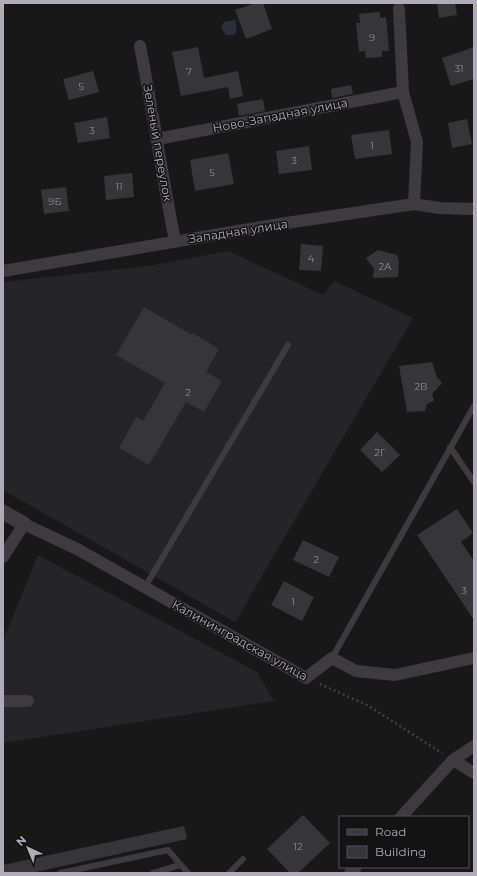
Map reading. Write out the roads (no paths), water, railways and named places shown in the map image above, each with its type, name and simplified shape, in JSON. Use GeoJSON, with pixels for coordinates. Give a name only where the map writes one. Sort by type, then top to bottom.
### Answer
{"type":"FeatureCollection","features":[{"type":"Feature","properties":{"kind":"street"},"geometry":{"type":"LineString","coordinates":[[399,9],[404,92],[417,142],[414,204]]}},
{"type":"Feature","properties":{"kind":"street","name":"Зелёный переулок"},"geometry":{"type":"LineString","coordinates":[[140,46],[158,139],[164,188],[175,241]]}},
{"type":"Feature","properties":{"kind":"street","name":"Ново-Западная улица"},"geometry":{"type":"LineString","coordinates":[[158,139],[404,92]]}},
{"type":"Feature","properties":{"kind":"street","name":"Западная улица"},"geometry":{"type":"LineString","coordinates":[[3,271],[273,225],[414,204],[439,208],[474,209]]}},
{"type":"Feature","properties":{"kind":"street","name":"Калининградская улица"},"geometry":{"type":"LineString","coordinates":[[3,512],[24,524],[77,549],[306,678],[332,658]]}},
{"type":"Feature","properties":{"kind":"street"},"geometry":{"type":"LineString","coordinates":[[3,557],[24,524]]}},
{"type":"Feature","properties":{"kind":"street"},"geometry":{"type":"LineString","coordinates":[[332,658],[356,671],[395,675],[474,658]]}},
{"type":"Feature","properties":{"kind":"street"},"geometry":{"type":"LineString","coordinates":[[3,701],[28,701]]}},
{"type":"Feature","properties":{"kind":"street"},"geometry":{"type":"LineString","coordinates":[[402,816],[453,760],[474,746]]}},
{"type":"Feature","properties":{"kind":"street"},"geometry":{"type":"LineString","coordinates":[[453,760],[474,773]]}},
{"type":"Feature","properties":{"kind":"lane"},"geometry":{"type":"LineString","coordinates":[[145,587],[288,345]]}},
{"type":"Feature","properties":{"kind":"lane"},"geometry":{"type":"LineString","coordinates":[[332,658],[474,406]]}},
{"type":"Feature","properties":{"kind":"lane"},"geometry":{"type":"LineString","coordinates":[[450,447],[474,482]]}},
{"type":"Feature","properties":{"kind":"lane"},"geometry":{"type":"LineString","coordinates":[[60,873],[168,850],[188,873]]}},
{"type":"Feature","properties":{"kind":"lane"},"geometry":{"type":"LineString","coordinates":[[229,873],[243,859]]}},
{"type":"Feature","properties":{"kind":"lane"},"geometry":{"type":"LineString","coordinates":[[153,873],[180,865]]}},
{"type":"Feature","properties":{"kind":"water"},"geometry":{"type":"Polygon","coordinates":[[[235,20],[237,29],[235,35],[226,35],[221,27],[224,22],[235,20]]]}}]}
